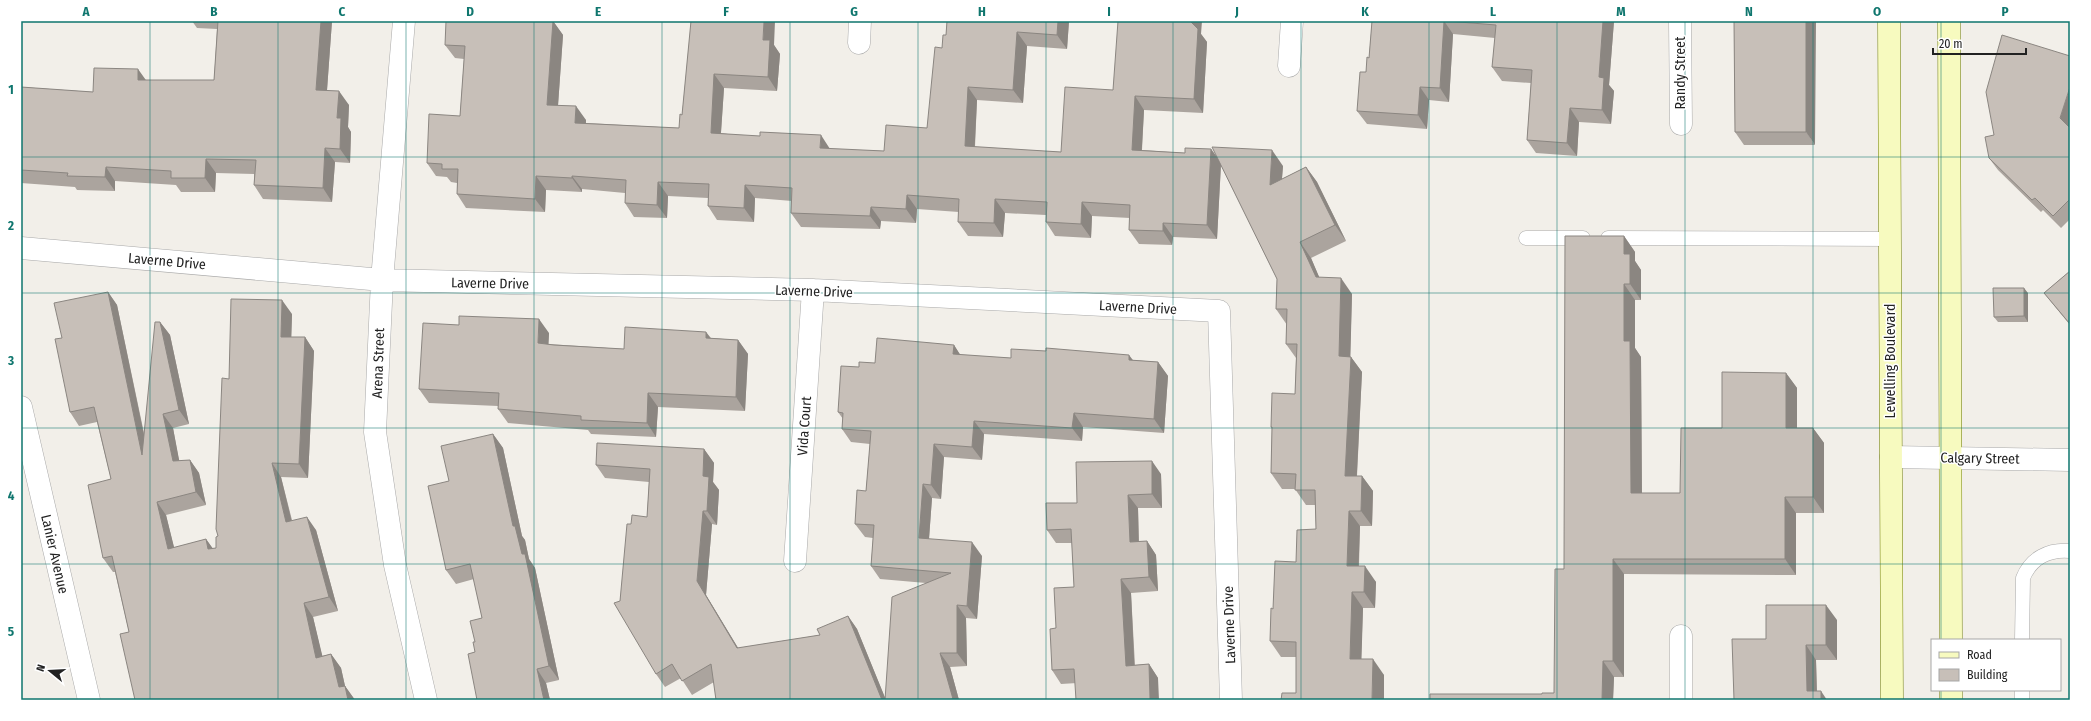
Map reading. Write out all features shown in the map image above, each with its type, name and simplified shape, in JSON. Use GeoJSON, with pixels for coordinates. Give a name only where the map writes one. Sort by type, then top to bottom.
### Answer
{"type":"FeatureCollection","features":[{"type":"Feature","properties":{"kind":"main road","name":"Lewelling Boulevard"},"geometry":{"type":"LineString","coordinates":[[1889,21],[1892,700]]}},
{"type":"Feature","properties":{"kind":"main road"},"geometry":{"type":"LineString","coordinates":[[1949,21],[1951,639]]}},
{"type":"Feature","properties":{"kind":"street","name":"Arena Street"},"geometry":{"type":"LineString","coordinates":[[404,21],[382,280],[376,432],[395,565],[426,700]]}},
{"type":"Feature","properties":{"kind":"street"},"geometry":{"type":"LineString","coordinates":[[859,43],[860,21]]}},
{"type":"Feature","properties":{"kind":"street"},"geometry":{"type":"LineString","coordinates":[[1289,66],[1292,21]]}},
{"type":"Feature","properties":{"kind":"street","name":"Randy Street"},"geometry":{"type":"LineString","coordinates":[[1680,21],[1680,124]]}},
{"type":"Feature","properties":{"kind":"street","name":"Laverne Drive"},"geometry":{"type":"LineString","coordinates":[[21,248],[382,280],[813,290],[1219,311],[1231,700]]}},
{"type":"Feature","properties":{"kind":"street","name":"Vida Court"},"geometry":{"type":"LineString","coordinates":[[795,561],[813,290]]}},
{"type":"Feature","properties":{"kind":"street","name":"Lanier Avenue"},"geometry":{"type":"LineString","coordinates":[[21,408],[89,700]]}},
{"type":"Feature","properties":{"kind":"street","name":"Calgary Street"},"geometry":{"type":"LineString","coordinates":[[1890,457],[2070,460]]}},
{"type":"Feature","properties":{"kind":"street"},"geometry":{"type":"LineString","coordinates":[[1681,636],[1681,700]]}},
{"type":"Feature","properties":{"kind":"lane"},"geometry":{"type":"LineString","coordinates":[[1526,238],[1890,239]]}},
{"type":"Feature","properties":{"kind":"lane"},"geometry":{"type":"LineString","coordinates":[[2022,639],[2023,578],[2027,568],[2036,558],[2048,553],[2070,551]]}},
{"type":"Feature","properties":{"kind":"building"},"geometry":{"type":"Polygon","coordinates":[[[218,21],[321,21],[316,90],[339,91],[337,118],[341,118],[340,149],[325,148],[323,188],[254,185],[256,160],[206,159],[205,178],[171,178],[171,171],[106,167],[105,177],[67,176],[68,173],[21,170],[21,87],[93,92],[94,68],[138,69],[138,80],[214,80],[218,21]]]}},
{"type":"Feature","properties":{"kind":"building"},"geometry":{"type":"Polygon","coordinates":[[[446,21],[553,21],[547,105],[576,106],[575,123],[679,128],[680,114],[682,115],[691,21],[764,21],[763,40],[770,40],[768,77],[714,74],[711,133],[760,136],[760,132],[821,135],[820,148],[884,151],[886,125],[927,128],[935,47],[942,48],[943,35],[946,35],[947,21],[1058,21],[1057,35],[1017,32],[1013,90],[968,87],[965,146],[1061,152],[1065,87],[1113,90],[1118,21],[1192,21],[1191,22],[1198,29],[1194,99],[1135,96],[1132,150],[1185,153],[1185,148],[1211,149],[1207,225],[1163,223],[1163,231],[1129,230],[1130,205],[1082,202],[1081,224],[1046,222],[1047,202],[995,199],[994,223],[958,222],[959,199],[907,195],[906,209],[871,207],[870,216],[791,213],[792,188],[745,185],[744,208],[708,206],[709,184],[658,182],[657,205],[625,203],[626,180],[572,176],[572,178],[536,176],[535,199],[457,194],[458,169],[442,169],[442,164],[427,163],[429,114],[460,116],[465,46],[445,45],[446,21]]]}},
{"type":"Feature","properties":{"kind":"building"},"geometry":{"type":"Polygon","coordinates":[[[1372,21],[1444,21],[1440,88],[1420,87],[1418,115],[1357,111],[1360,72],[1366,72],[1367,57],[1369,58],[1372,21]]]}},
{"type":"Feature","properties":{"kind":"building"},"geometry":{"type":"Polygon","coordinates":[[[1447,21],[1603,21],[1599,77],[1604,78],[1602,110],[1570,108],[1567,143],[1527,140],[1532,70],[1492,67],[1496,25],[1447,21]]]}},
{"type":"Feature","properties":{"kind":"building"},"geometry":{"type":"Polygon","coordinates":[[[1734,21],[1806,21],[1806,132],[1735,132],[1734,21]]]}},
{"type":"Feature","properties":{"kind":"building"},"geometry":{"type":"Polygon","coordinates":[[[2002,35],[2070,56],[2070,87],[2060,118],[2070,128],[2070,199],[2053,216],[2035,198],[2032,200],[1989,158],[1985,137],[1994,135],[1986,92],[2002,35]]]}},
{"type":"Feature","properties":{"kind":"building"},"geometry":{"type":"Polygon","coordinates":[[[1212,147],[1272,150],[1270,185],[1306,167],[1335,225],[1300,242],[1316,277],[1341,278],[1339,356],[1351,357],[1345,476],[1362,476],[1361,511],[1349,511],[1347,566],[1365,566],[1364,592],[1352,592],[1350,659],[1373,659],[1372,700],[1281,700],[1282,693],[1296,693],[1296,642],[1270,641],[1275,561],[1296,562],[1297,530],[1316,529],[1315,490],[1295,490],[1296,474],[1271,473],[1272,393],[1295,394],[1297,344],[1286,344],[1287,309],[1276,309],[1277,279],[1212,147]]]}},
{"type":"Feature","properties":{"kind":"building"},"geometry":{"type":"Polygon","coordinates":[[[1565,236],[1624,236],[1624,254],[1630,254],[1630,284],[1624,284],[1624,341],[1630,341],[1631,493],[1680,493],[1681,428],[1722,428],[1722,372],[1786,373],[1786,428],[1813,428],[1813,497],[1785,497],[1785,559],[1613,559],[1613,661],[1603,661],[1602,700],[1430,700],[1430,694],[1554,693],[1555,569],[1564,569],[1565,236]]]}},
{"type":"Feature","properties":{"kind":"building"},"geometry":{"type":"Polygon","coordinates":[[[2070,271],[2070,324],[2044,293],[2070,271]]]}},
{"type":"Feature","properties":{"kind":"building"},"geometry":{"type":"Polygon","coordinates":[[[1993,288],[2024,288],[2024,316],[1994,317],[1993,288]]]}},
{"type":"Feature","properties":{"kind":"building"},"geometry":{"type":"Polygon","coordinates":[[[108,292],[142,455],[155,322],[160,322],[179,410],[163,414],[173,461],[190,460],[196,492],[157,502],[168,549],[206,539],[208,549],[216,548],[216,537],[218,536],[216,529],[222,378],[229,379],[231,299],[282,300],[281,337],[305,337],[299,464],[272,463],[286,522],[307,517],[329,597],[304,603],[316,658],[331,654],[339,687],[345,686],[348,700],[135,700],[120,634],[129,632],[112,556],[103,558],[88,485],[111,479],[94,407],[70,412],[55,339],[62,338],[54,303],[108,292]]]}},
{"type":"Feature","properties":{"kind":"building"},"geometry":{"type":"Polygon","coordinates":[[[459,316],[539,319],[538,343],[554,345],[624,349],[625,327],[706,332],[706,338],[738,340],[736,397],[648,393],[647,423],[581,420],[581,416],[498,409],[499,393],[419,389],[423,323],[459,325],[459,316]]]}},
{"type":"Feature","properties":{"kind":"building"},"geometry":{"type":"Polygon","coordinates":[[[877,338],[954,345],[953,354],[1011,358],[1011,349],[1046,351],[1046,348],[1129,355],[1129,360],[1158,362],[1154,419],[1074,413],[1072,428],[974,421],[972,447],[934,444],[931,485],[923,484],[919,538],[972,542],[967,606],[957,605],[957,653],[940,653],[953,699],[885,700],[892,597],[951,573],[871,566],[874,525],[855,524],[857,490],[866,491],[871,431],[842,429],[843,413],[838,412],[841,366],[859,367],[859,362],[875,363],[877,338]]]}},
{"type":"Feature","properties":{"kind":"building"},"geometry":{"type":"Polygon","coordinates":[[[493,434],[513,526],[515,526],[522,554],[525,554],[549,666],[537,669],[544,700],[477,700],[468,654],[475,652],[473,642],[475,642],[470,621],[482,618],[470,564],[446,570],[428,486],[449,481],[441,446],[493,434]]]}},
{"type":"Feature","properties":{"kind":"building"},"geometry":{"type":"Polygon","coordinates":[[[597,443],[704,449],[703,476],[709,477],[707,511],[703,511],[697,581],[737,648],[820,635],[817,629],[848,616],[882,700],[716,700],[711,664],[682,681],[672,664],[656,674],[614,603],[620,601],[627,524],[631,524],[632,515],[647,517],[650,469],[596,465],[597,443]]]}},
{"type":"Feature","properties":{"kind":"building"},"geometry":{"type":"Polygon","coordinates":[[[1152,461],[1152,494],[1128,495],[1130,542],[1147,541],[1149,577],[1121,579],[1126,666],[1149,664],[1150,700],[1076,700],[1074,669],[1052,670],[1050,629],[1056,628],[1054,588],[1074,587],[1071,529],[1047,530],[1046,503],[1077,503],[1076,462],[1152,461]]]}},
{"type":"Feature","properties":{"kind":"building"},"geometry":{"type":"Polygon","coordinates":[[[1766,605],[1826,605],[1826,645],[1806,645],[1807,691],[1821,691],[1821,700],[1734,700],[1732,639],[1766,639],[1766,605]]]}}]}
